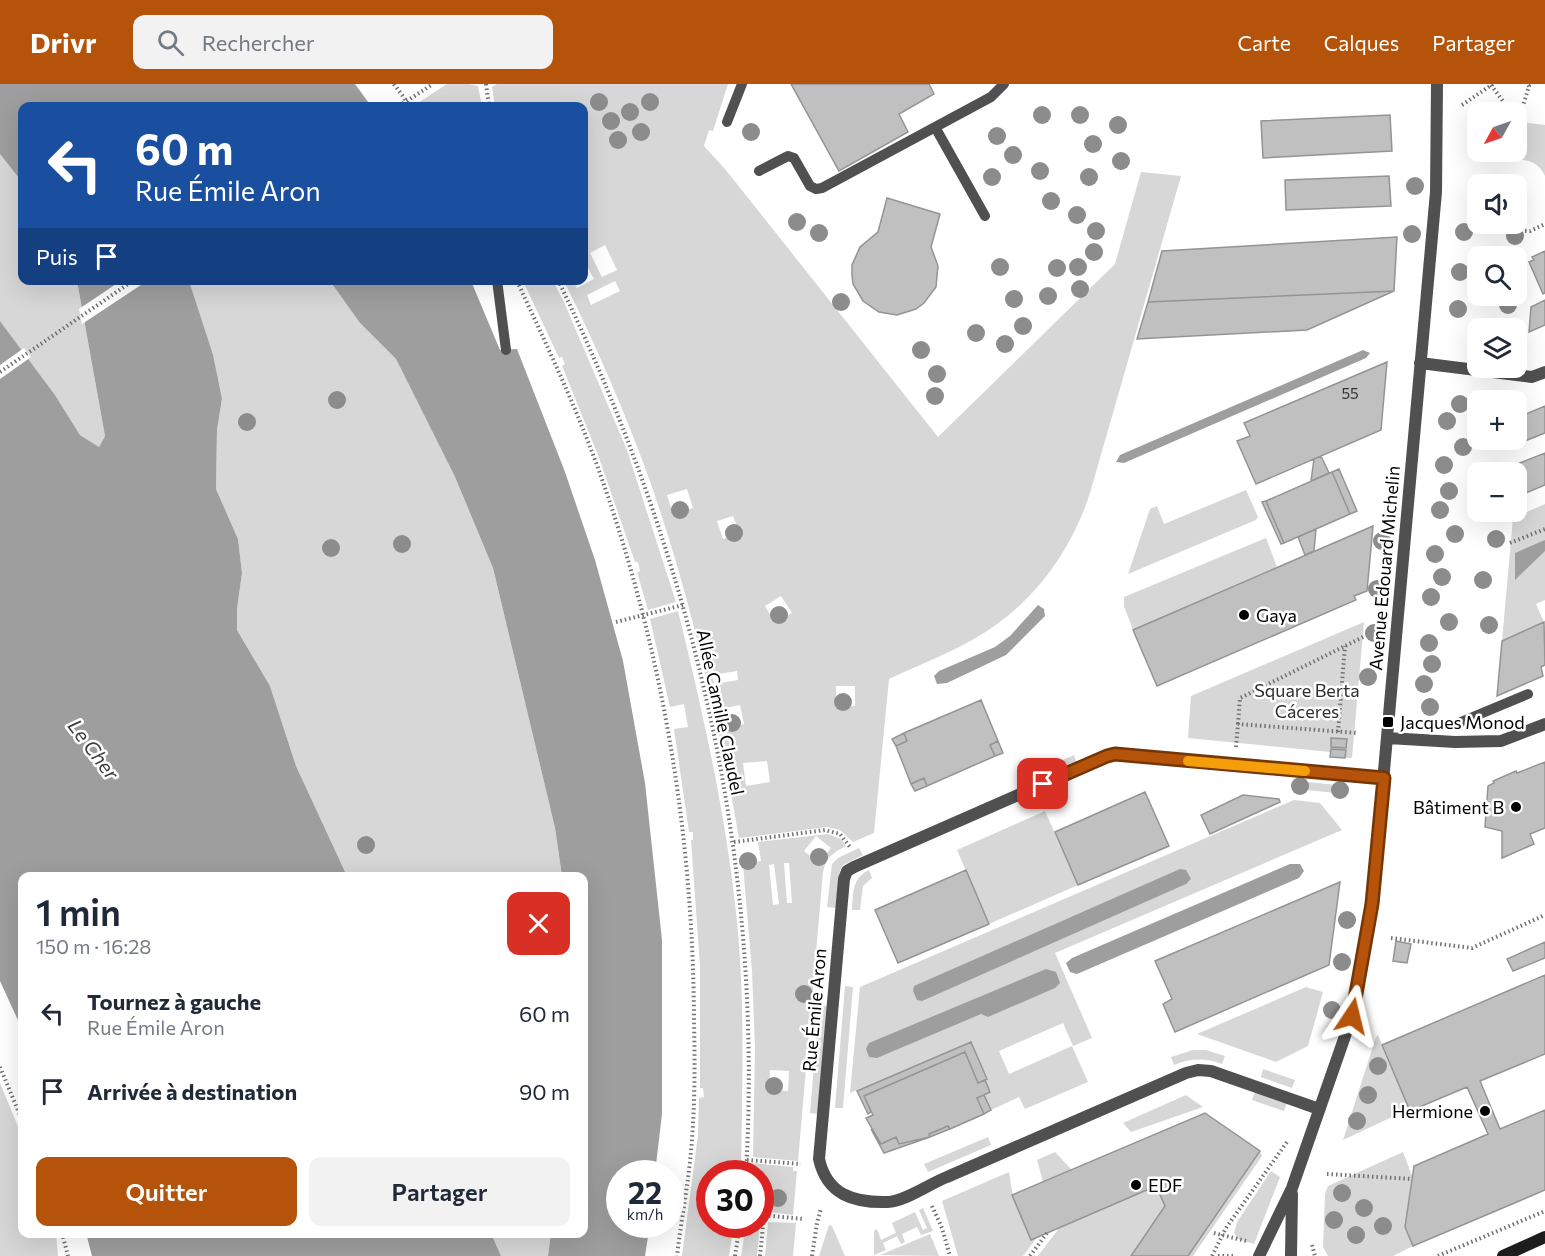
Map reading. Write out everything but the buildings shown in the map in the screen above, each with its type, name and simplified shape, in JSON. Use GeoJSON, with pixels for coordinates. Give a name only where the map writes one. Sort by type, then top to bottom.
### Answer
{"type":"FeatureCollection","features":[{"type":"Feature","properties":{"kind":"main road"},"geometry":{"type":"LineString","coordinates":[[1503,1256],[1545,1238]]}},
{"type":"Feature","properties":{"kind":"street","name":"Avenue Edouard Michelin"},"geometry":{"type":"LineString","coordinates":[[1259,1256],[1292,1188],[1352,1016],[1372,904],[1436,192],[1437,84]]}},
{"type":"Feature","properties":{"kind":"street"},"geometry":{"type":"LineString","coordinates":[[1420,363],[1532,377],[1545,372]]}},
{"type":"Feature","properties":{"kind":"street"},"geometry":{"type":"LineString","coordinates":[[1388,738],[1455,742],[1501,741],[1545,724]]}},
{"type":"Feature","properties":{"kind":"street","name":"Rue Émile Aron"},"geometry":{"type":"LineString","coordinates":[[1319,1109],[1211,1071],[1186,1072],[898,1200],[890,1202],[842,1195],[826,1179],[819,1159],[844,879],[847,871],[854,867],[1115,754],[1384,778]]}},
{"type":"Feature","properties":{"kind":"street","name":"Avenue Edouard Michelin"},"geometry":{"type":"LineString","coordinates":[[1291,1256],[1292,1188]]}},
{"type":"Feature","properties":{"kind":"lane"},"geometry":{"type":"LineString","coordinates":[[727,122],[742,84]]}},
{"type":"Feature","properties":{"kind":"lane"},"geometry":{"type":"LineString","coordinates":[[759,171],[788,156],[794,158],[810,186],[816,189],[822,188],[992,97],[1004,84]]}},
{"type":"Feature","properties":{"kind":"lane"},"geometry":{"type":"LineString","coordinates":[[935,127],[985,216]]}},
{"type":"Feature","properties":{"kind":"lane"},"geometry":{"type":"LineString","coordinates":[[498,285],[506,350]]}},
{"type":"Feature","properties":{"kind":"lane"},"geometry":{"type":"LineString","coordinates":[[1456,724],[1528,694]]}},
{"type":"Feature","properties":{"kind":"path"},"geometry":{"type":"LineString","coordinates":[[394,84],[407,102]]}},
{"type":"Feature","properties":{"kind":"path"},"geometry":{"type":"LineString","coordinates":[[405,102],[433,84]]}},
{"type":"Feature","properties":{"kind":"path"},"geometry":{"type":"LineString","coordinates":[[486,84],[488,102]]}},
{"type":"Feature","properties":{"kind":"path"},"geometry":{"type":"LineString","coordinates":[[1524,102],[1529,86],[1527,84]]}},
{"type":"Feature","properties":{"kind":"path"},"geometry":{"type":"LineString","coordinates":[[1462,105],[1492,85],[1504,102]]}},
{"type":"Feature","properties":{"kind":"path"},"geometry":{"type":"LineString","coordinates":[[1527,231],[1545,224]]}},
{"type":"Feature","properties":{"kind":"path"},"geometry":{"type":"LineString","coordinates":[[0,372],[127,285]]}},
{"type":"Feature","properties":{"kind":"path"},"geometry":{"type":"LineString","coordinates":[[519,285],[584,432],[622,539],[658,674],[676,773],[687,862],[694,948],[695,1085],[691,1151],[676,1256]]}},
{"type":"Feature","properties":{"kind":"path","name":"Allée Camille Claudel"},"geometry":{"type":"LineString","coordinates":[[560,285],[634,453],[683,605],[713,730],[734,842],[748,993],[750,1044],[747,1160]]}},
{"type":"Feature","properties":{"kind":"path"},"geometry":{"type":"LineString","coordinates":[[1510,543],[1545,529]]}},
{"type":"Feature","properties":{"kind":"path"},"geometry":{"type":"LineString","coordinates":[[616,622],[683,605]]}},
{"type":"Feature","properties":{"kind":"path"},"geometry":{"type":"LineString","coordinates":[[1236,748],[1240,698],[1367,635]]}},
{"type":"Feature","properties":{"kind":"path"},"geometry":{"type":"LineString","coordinates":[[1338,732],[1345,645]]}},
{"type":"Feature","properties":{"kind":"path"},"geometry":{"type":"LineString","coordinates":[[1238,724],[1358,733]]}},
{"type":"Feature","properties":{"kind":"path"},"geometry":{"type":"LineString","coordinates":[[734,842],[825,830],[840,834],[851,848]]}},
{"type":"Feature","properties":{"kind":"path"},"geometry":{"type":"LineString","coordinates":[[1391,938],[1472,948],[1545,915]]}},
{"type":"Feature","properties":{"kind":"path"},"geometry":{"type":"LineString","coordinates":[[0,1067],[18,1110]]}},
{"type":"Feature","properties":{"kind":"path"},"geometry":{"type":"LineString","coordinates":[[1212,1256],[1226,1228],[1285,1143],[1294,1135]]}},
{"type":"Feature","properties":{"kind":"path"},"geometry":{"type":"LineString","coordinates":[[774,1162],[801,1164]]}},
{"type":"Feature","properties":{"kind":"path"},"geometry":{"type":"LineString","coordinates":[[1327,1174],[1412,1179]]}},
{"type":"Feature","properties":{"kind":"path"},"geometry":{"type":"LineString","coordinates":[[932,1205],[950,1256]]}},
{"type":"Feature","properties":{"kind":"path"},"geometry":{"type":"LineString","coordinates":[[812,1256],[821,1208]]}},
{"type":"Feature","properties":{"kind":"path"},"geometry":{"type":"LineString","coordinates":[[1438,1256],[1545,1211]]}},
{"type":"Feature","properties":{"kind":"path"},"geometry":{"type":"LineString","coordinates":[[774,1216],[804,1219]]}},
{"type":"Feature","properties":{"kind":"path"},"geometry":{"type":"LineString","coordinates":[[1030,1256],[1047,1233]]}},
{"type":"Feature","properties":{"kind":"path"},"geometry":{"type":"LineString","coordinates":[[64,1238],[69,1256]]}},
{"type":"Feature","properties":{"kind":"path"},"geometry":{"type":"LineString","coordinates":[[735,1256],[738,1238]]}},
{"type":"Feature","properties":{"kind":"path"},"geometry":{"type":"LineString","coordinates":[[760,1256],[761,1238]]}},
{"type":"Feature","properties":{"kind":"path"},"geometry":{"type":"LineString","coordinates":[[1317,1256],[1323,1253]]}},
{"type":"Feature","properties":{"kind":"path"},"geometry":{"type":"LineString","coordinates":[[1218,1256],[1234,1256]]}},
{"type":"Feature","properties":{"kind":"green space"},"geometry":{"type":"Polygon","coordinates":[[[447,84],[469,84],[478,86],[481,102],[420,102],[447,84]]]}},
{"type":"Feature","properties":{"kind":"green space"},"geometry":{"type":"Polygon","coordinates":[[[497,84],[728,84],[713,131],[709,130],[704,146],[725,169],[938,437],[1115,264],[1141,172],[1181,176],[1082,516],[1059,559],[1045,578],[1012,613],[962,645],[889,679],[874,833],[853,842],[840,830],[827,827],[739,838],[703,662],[667,533],[623,410],[566,285],[575,285],[577,288],[588,285],[588,282],[594,279],[588,268],[588,102],[494,102],[492,87],[497,84]],[[605,245],[590,253],[602,277],[617,270],[605,245]],[[615,281],[587,295],[591,305],[620,291],[615,281]],[[687,489],[667,495],[673,514],[693,508],[687,489]],[[733,516],[717,521],[723,539],[739,533],[733,516]],[[781,596],[765,606],[775,623],[792,613],[781,596]],[[737,671],[712,675],[714,684],[738,680],[737,671]],[[836,686],[836,706],[855,706],[855,686],[836,686]],[[740,705],[721,709],[725,729],[744,724],[740,705]],[[767,761],[743,763],[746,786],[770,782],[767,761]]]}},
{"type":"Feature","properties":{"kind":"green space"},"geometry":{"type":"Polygon","coordinates":[[[1527,123],[1545,125],[1545,176],[1534,163],[1527,161],[1527,123]]]}},
{"type":"Feature","properties":{"kind":"green space"},"geometry":{"type":"Polygon","coordinates":[[[0,154],[18,177],[18,285],[78,285],[105,436],[99,447],[80,435],[55,395],[0,321],[0,154]]]}},
{"type":"Feature","properties":{"kind":"green space"},"geometry":{"type":"Polygon","coordinates":[[[190,285],[333,285],[360,323],[396,359],[455,477],[493,568],[555,828],[561,872],[345,872],[296,766],[270,686],[237,630],[237,609],[242,573],[238,539],[216,489],[217,430],[222,399],[190,285]]]}},
{"type":"Feature","properties":{"kind":"green space"},"geometry":{"type":"Polygon","coordinates":[[[525,285],[555,285],[564,302],[627,450],[676,602],[648,610],[637,572],[640,571],[638,562],[635,562],[598,455],[562,366],[565,364],[562,357],[559,358],[525,285]]]}},
{"type":"Feature","properties":{"kind":"green space"},"geometry":{"type":"Polygon","coordinates":[[[1246,490],[1258,517],[1256,520],[1128,574],[1150,509],[1157,506],[1164,524],[1246,490]]]}},
{"type":"Feature","properties":{"kind":"green space"},"geometry":{"type":"Polygon","coordinates":[[[1545,504],[1545,600],[1536,604],[1544,622],[1502,641],[1513,522],[1527,522],[1527,512],[1545,504]]]}},
{"type":"Feature","properties":{"kind":"green space"},"geometry":{"type":"Polygon","coordinates":[[[1266,538],[1277,567],[1133,630],[1124,606],[1124,597],[1266,538]]]}},
{"type":"Feature","properties":{"kind":"green space"},"geometry":{"type":"Polygon","coordinates":[[[678,611],[714,770],[734,891],[742,1022],[741,1160],[696,1160],[696,1238],[732,1238],[729,1256],[682,1256],[698,1135],[699,1098],[704,1097],[703,1088],[700,1088],[700,966],[691,840],[693,840],[693,832],[689,832],[674,729],[688,727],[684,704],[670,707],[650,619],[678,611]]]}},
{"type":"Feature","properties":{"kind":"green space","name":"Square Berta Cáceres"},"geometry":{"type":"Polygon","coordinates":[[[1364,622],[1352,758],[1330,757],[1330,752],[1188,738],[1191,696],[1364,622]]]}},
{"type":"Feature","properties":{"kind":"green space"},"geometry":{"type":"Polygon","coordinates":[[[1074,755],[1077,764],[1042,779],[1038,771],[1074,755]]]}},
{"type":"Feature","properties":{"kind":"green space"},"geometry":{"type":"Polygon","coordinates":[[[1297,781],[1348,786],[1347,794],[1296,789],[1297,781]]]}},
{"type":"Feature","properties":{"kind":"green space"},"geometry":{"type":"Polygon","coordinates":[[[1294,800],[1320,803],[1342,830],[1055,953],[1092,1038],[1073,1046],[1063,1023],[999,1051],[1009,1074],[1072,1046],[1088,1082],[1025,1109],[1019,1097],[991,1110],[984,1095],[990,1092],[985,1080],[987,1078],[970,1042],[850,1093],[860,987],[1294,800]]]}},
{"type":"Feature","properties":{"kind":"green space"},"geometry":{"type":"Polygon","coordinates":[[[1045,811],[1078,885],[989,924],[957,850],[1045,811]]]}},
{"type":"Feature","properties":{"kind":"green space"},"geometry":{"type":"Polygon","coordinates":[[[828,834],[841,839],[846,846],[831,856],[823,872],[798,1161],[753,1157],[755,1048],[752,971],[743,865],[761,861],[758,842],[828,834]],[[816,836],[804,851],[819,863],[831,848],[816,836]],[[784,863],[787,903],[792,903],[789,863],[784,863]],[[774,864],[769,865],[773,905],[779,904],[774,864]],[[770,1070],[769,1090],[788,1091],[789,1071],[770,1070]]]}},
{"type":"Feature","properties":{"kind":"green space"},"geometry":{"type":"Polygon","coordinates":[[[859,848],[863,855],[843,865],[840,870],[836,908],[827,907],[832,864],[838,858],[859,848]]]}},
{"type":"Feature","properties":{"kind":"green space"},"geometry":{"type":"Polygon","coordinates":[[[869,870],[872,878],[863,886],[860,910],[852,910],[856,882],[863,873],[869,870]]]}},
{"type":"Feature","properties":{"kind":"green space"},"geometry":{"type":"Polygon","coordinates":[[[845,986],[853,987],[843,1108],[835,1108],[845,986]]]}},
{"type":"Feature","properties":{"kind":"green space"},"geometry":{"type":"Polygon","coordinates":[[[1306,987],[1323,992],[1308,1046],[1276,1062],[1197,1034],[1306,987]]]}},
{"type":"Feature","properties":{"kind":"green space"},"geometry":{"type":"Polygon","coordinates":[[[819,1006],[827,1006],[818,1114],[810,1113],[819,1006]]]}},
{"type":"Feature","properties":{"kind":"green space"},"geometry":{"type":"Polygon","coordinates":[[[1378,1035],[1409,1109],[1343,1140],[1376,1037],[1378,1035]]]}},
{"type":"Feature","properties":{"kind":"green space"},"geometry":{"type":"Polygon","coordinates":[[[1193,1050],[1206,1050],[1225,1056],[1222,1064],[1198,1060],[1174,1065],[1171,1057],[1193,1050]]]}},
{"type":"Feature","properties":{"kind":"green space"},"geometry":{"type":"Polygon","coordinates":[[[1263,1069],[1295,1080],[1292,1088],[1261,1077],[1263,1069]]]}},
{"type":"Feature","properties":{"kind":"green space"},"geometry":{"type":"Polygon","coordinates":[[[0,1083],[18,1126],[18,1238],[56,1238],[58,1256],[0,1256],[0,1083]]]}},
{"type":"Feature","properties":{"kind":"green space"},"geometry":{"type":"Polygon","coordinates":[[[1255,1092],[1287,1103],[1284,1111],[1252,1100],[1255,1092]]]}},
{"type":"Feature","properties":{"kind":"green space"},"geometry":{"type":"Polygon","coordinates":[[[1186,1095],[1203,1107],[1131,1132],[1123,1123],[1186,1095]]]}},
{"type":"Feature","properties":{"kind":"green space"},"geometry":{"type":"Polygon","coordinates":[[[988,1137],[991,1145],[928,1172],[924,1164],[988,1137]]]}},
{"type":"Feature","properties":{"kind":"green space"},"geometry":{"type":"Polygon","coordinates":[[[1260,1151],[1262,1156],[1193,1256],[1188,1256],[1260,1151]]]}},
{"type":"Feature","properties":{"kind":"green space"},"geometry":{"type":"Polygon","coordinates":[[[1055,1152],[1072,1170],[1043,1182],[1037,1160],[1055,1152]]]}},
{"type":"Feature","properties":{"kind":"green space"},"geometry":{"type":"Polygon","coordinates":[[[1403,1152],[1412,1176],[1405,1227],[1413,1246],[1393,1256],[1328,1256],[1323,1247],[1325,1194],[1328,1186],[1403,1152]]]}},
{"type":"Feature","properties":{"kind":"green space"},"geometry":{"type":"Polygon","coordinates":[[[774,1165],[793,1167],[793,1171],[797,1171],[793,1215],[774,1213],[774,1165]]]}},
{"type":"Feature","properties":{"kind":"green space"},"geometry":{"type":"Polygon","coordinates":[[[1271,1171],[1280,1177],[1254,1244],[1238,1239],[1234,1233],[1237,1222],[1271,1171]]]}},
{"type":"Feature","properties":{"kind":"green space"},"geometry":{"type":"Polygon","coordinates":[[[1009,1172],[1013,1197],[1031,1239],[1038,1236],[1023,1256],[958,1256],[942,1201],[1009,1172]]]}},
{"type":"Feature","properties":{"kind":"green space"},"geometry":{"type":"Polygon","coordinates":[[[1156,1186],[1165,1206],[1131,1256],[1038,1256],[1060,1227],[1156,1186]]]}},
{"type":"Feature","properties":{"kind":"green space"},"geometry":{"type":"Polygon","coordinates":[[[923,1208],[933,1231],[921,1235],[917,1227],[902,1234],[905,1242],[901,1244],[897,1236],[883,1243],[886,1250],[874,1255],[874,1231],[877,1229],[881,1240],[896,1233],[892,1223],[915,1212],[923,1230],[927,1228],[919,1210],[923,1208]]]}},
{"type":"Feature","properties":{"kind":"green space"},"geometry":{"type":"Polygon","coordinates":[[[774,1222],[796,1223],[793,1256],[765,1256],[767,1238],[774,1238],[774,1222]]]}},
{"type":"Feature","properties":{"kind":"green space"},"geometry":{"type":"Polygon","coordinates":[[[829,1225],[832,1226],[845,1256],[819,1256],[829,1225]]]}},
{"type":"Feature","properties":{"kind":"green space"},"geometry":{"type":"Polygon","coordinates":[[[930,1234],[939,1256],[880,1255],[930,1234]]]}},
{"type":"Feature","properties":{"kind":"green space"},"geometry":{"type":"Polygon","coordinates":[[[493,1238],[550,1238],[548,1256],[501,1256],[493,1238]]]}},
{"type":"Feature","properties":{"kind":"green space"},"geometry":{"type":"Polygon","coordinates":[[[744,1238],[759,1238],[757,1256],[741,1256],[744,1238]]]}},
{"type":"Feature","properties":{"kind":"water"},"geometry":{"type":"Polygon","coordinates":[[[0,84],[355,84],[368,102],[18,102],[18,177],[0,154],[0,84]]]}},
{"type":"Feature","properties":{"kind":"water","name":"Le Cher"},"geometry":{"type":"Polygon","coordinates":[[[78,285],[190,285],[213,355],[222,399],[217,430],[216,489],[238,539],[242,573],[237,609],[237,630],[270,686],[296,766],[345,872],[18,872],[18,1020],[0,981],[0,321],[55,395],[80,435],[99,447],[105,436],[78,285]]]}},
{"type":"Feature","properties":{"kind":"water"},"geometry":{"type":"Polygon","coordinates":[[[333,285],[473,285],[500,350],[517,349],[565,472],[595,560],[623,661],[645,783],[662,940],[662,1114],[657,1160],[606,1160],[606,1238],[648,1238],[645,1256],[548,1256],[550,1238],[588,1238],[588,872],[561,872],[555,828],[493,568],[455,477],[396,359],[360,323],[333,285]]]}},
{"type":"Feature","properties":{"kind":"water"},"geometry":{"type":"Polygon","coordinates":[[[1363,350],[1370,353],[1366,358],[1124,463],[1116,462],[1120,455],[1363,350]]]}},
{"type":"Feature","properties":{"kind":"water"},"geometry":{"type":"Polygon","coordinates":[[[1545,540],[1545,551],[1515,580],[1515,553],[1545,540]]]}},
{"type":"Feature","properties":{"kind":"water"},"geometry":{"type":"Polygon","coordinates":[[[1038,605],[1044,609],[1045,616],[1006,655],[947,683],[937,684],[934,676],[939,671],[995,647],[1010,636],[1038,605]]]}},
{"type":"Feature","properties":{"kind":"water"},"geometry":{"type":"Polygon","coordinates":[[[1290,864],[1300,864],[1304,871],[1299,878],[1077,974],[1070,972],[1066,963],[1072,958],[1290,864]]]}},
{"type":"Feature","properties":{"kind":"water"},"geometry":{"type":"Polygon","coordinates":[[[1180,869],[1186,870],[1191,879],[1186,884],[922,1001],[917,1000],[913,991],[914,986],[1180,869]]]}},
{"type":"Feature","properties":{"kind":"water"},"geometry":{"type":"Polygon","coordinates":[[[1046,969],[1056,972],[1060,983],[1055,988],[988,1017],[981,1014],[877,1058],[869,1057],[866,1049],[869,1043],[1046,969]]]}},
{"type":"Feature","properties":{"kind":"water"},"geometry":{"type":"Polygon","coordinates":[[[87,1238],[493,1238],[501,1256],[92,1256],[87,1238]]]}},
{"type":"Feature","properties":{"kind":"pier"},"geometry":{"type":"Polygon","coordinates":[[[115,285],[141,285],[82,324],[79,309],[115,285]]]}},
{"type":"Feature","properties":{"kind":"pier"},"geometry":{"type":"Polygon","coordinates":[[[24,348],[31,357],[0,379],[0,365],[24,348]]]}},
{"type":"Feature","properties":{"kind":"slow traffic"},"geometry":{"type":"LineString","coordinates":[[1188,761],[1305,771]]}},
{"type":"Feature","properties":{"kind":"place","name":"Gaya"},"geometry":{"type":"Point","coordinates":[1244,615]}},
{"type":"Feature","properties":{"kind":"place","name":"Jacques Monod"},"geometry":{"type":"Point","coordinates":[1388,722]}},
{"type":"Feature","properties":{"kind":"place","name":"Bâtiment B"},"geometry":{"type":"Point","coordinates":[1516,807]}},
{"type":"Feature","properties":{"kind":"place","name":"Hermione"},"geometry":{"type":"Point","coordinates":[1485,1111]}},
{"type":"Feature","properties":{"kind":"place","name":"EDF"},"geometry":{"type":"Point","coordinates":[1136,1185]}},
{"type":"Feature","properties":{"kind":"route"},"geometry":{"type":"LineString","coordinates":[[1043,784],[1115,754],[1384,778],[1372,904],[1352,1016]]}}]}
